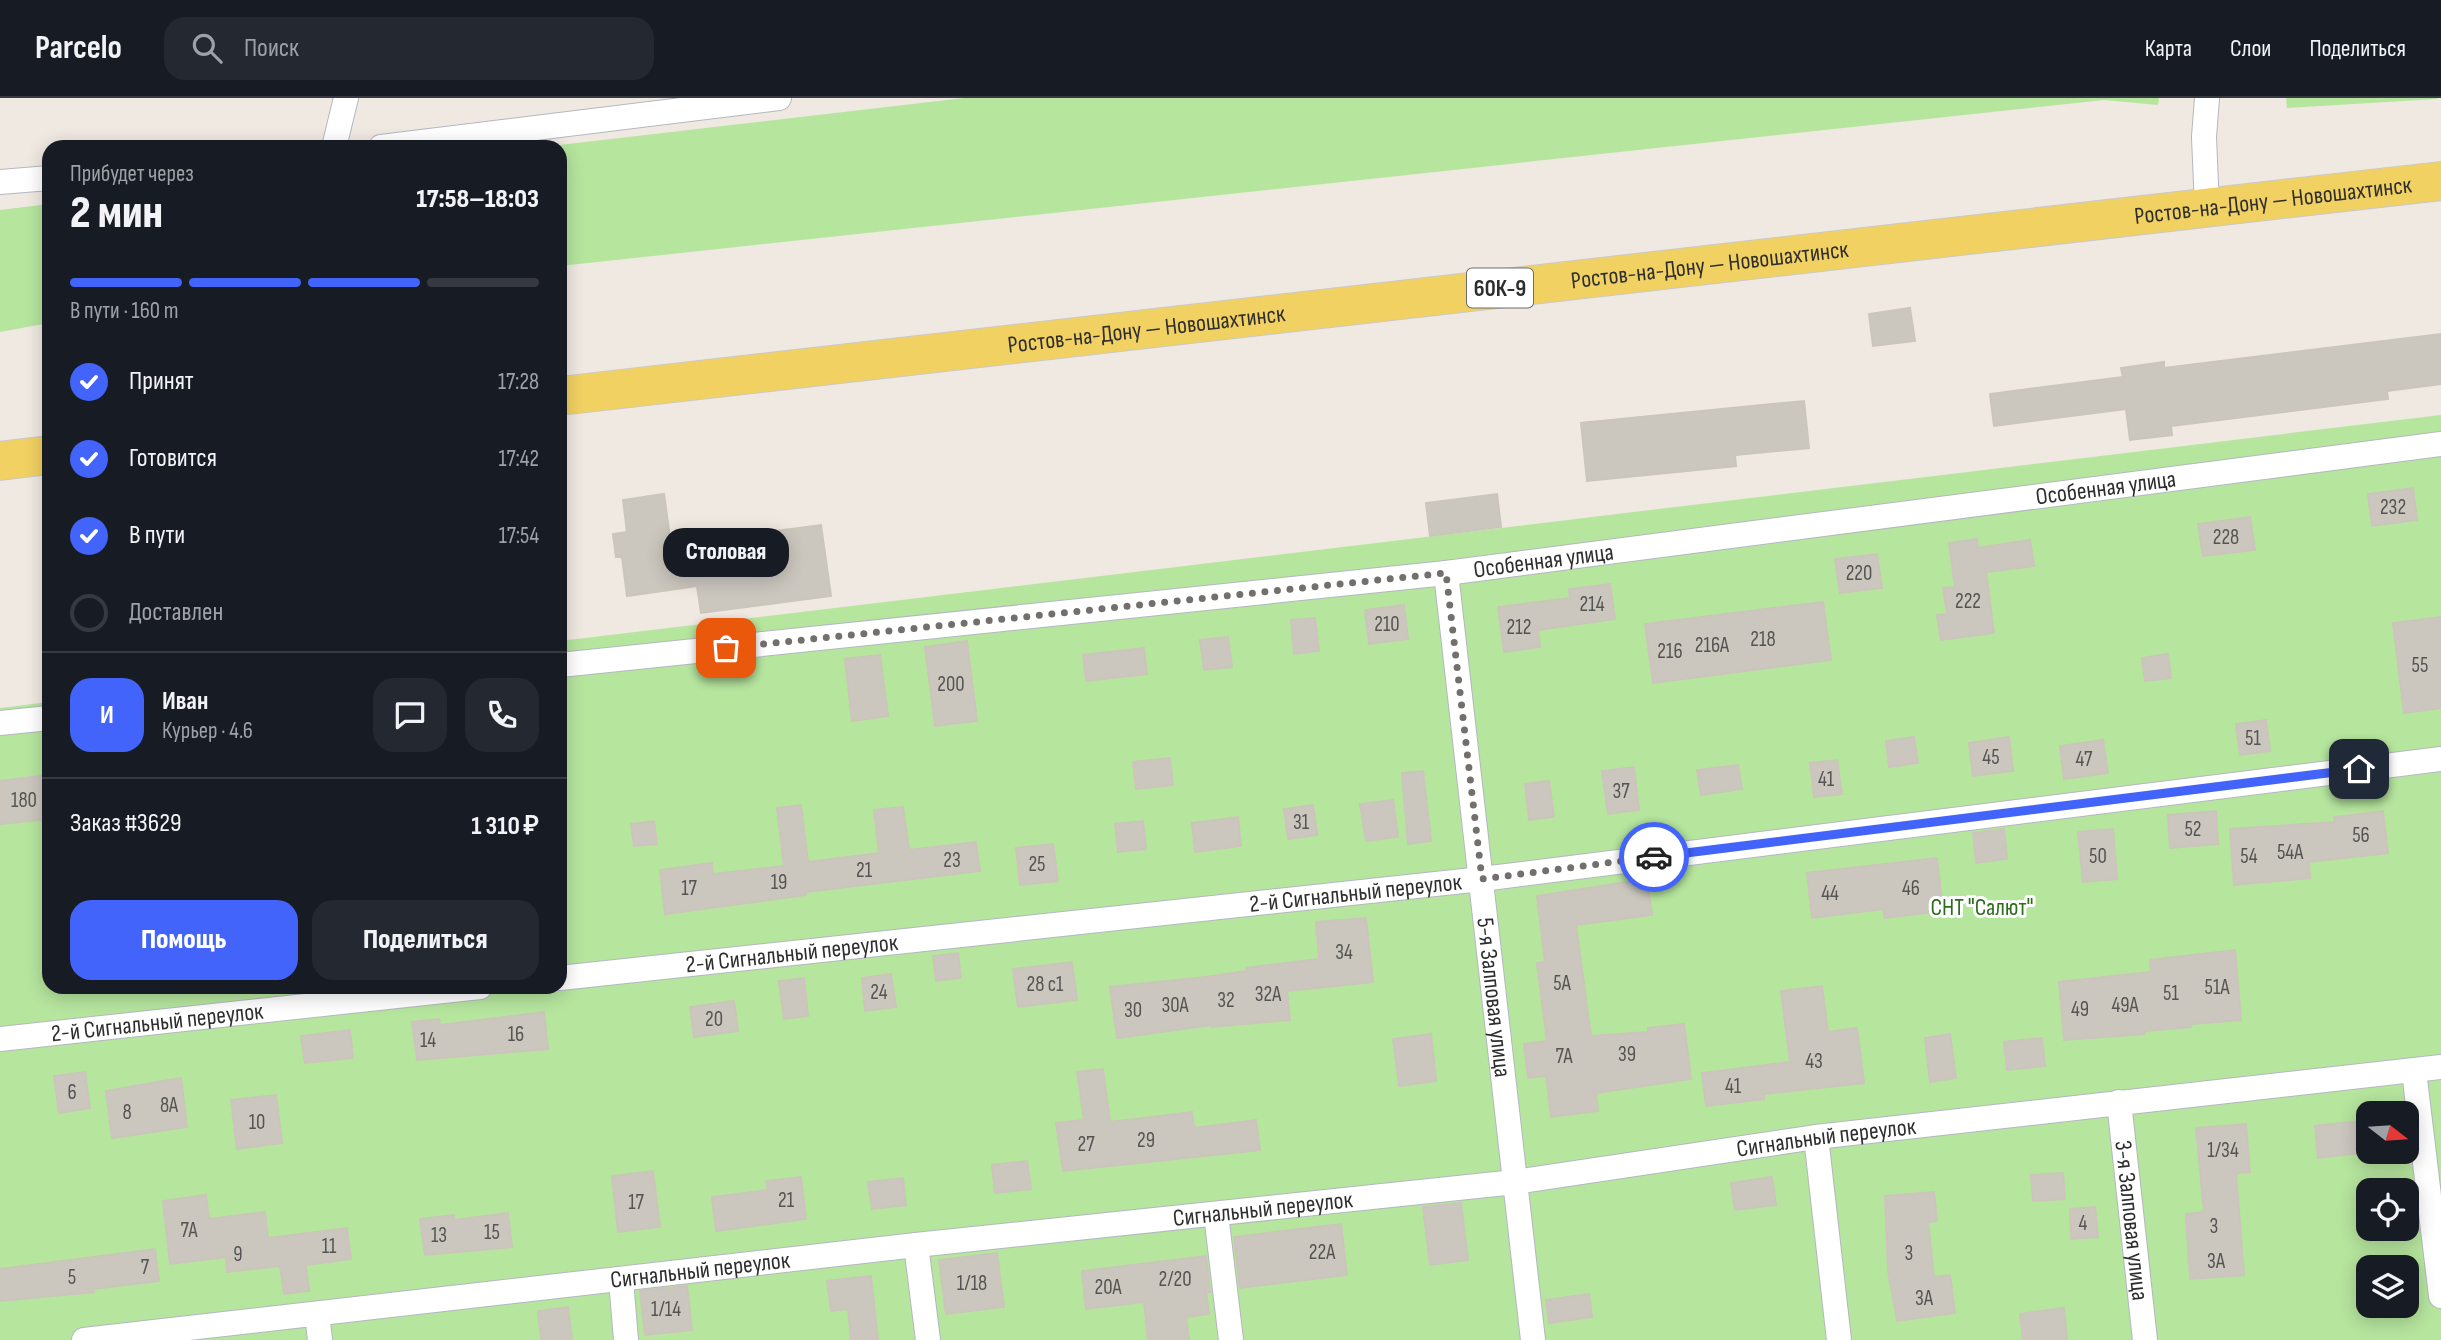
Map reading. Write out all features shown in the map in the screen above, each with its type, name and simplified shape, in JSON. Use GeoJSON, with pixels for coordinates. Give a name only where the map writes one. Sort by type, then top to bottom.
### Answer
{"type":"FeatureCollection","features":[{"type":"Feature","properties":{"kind":"main road","name":"Ростов-на-Дону — Новошахтинск"},"geometry":{"type":"LineString","coordinates":[[567,395],[2441,181]]}},
{"type":"Feature","properties":{"kind":"main road"},"geometry":{"type":"LineString","coordinates":[[0,461],[42,456]]}},
{"type":"Feature","properties":{"kind":"street"},"geometry":{"type":"LineString","coordinates":[[336,140],[345,98]]}},
{"type":"Feature","properties":{"kind":"street"},"geometry":{"type":"LineString","coordinates":[[438,140],[779,98]]}},
{"type":"Feature","properties":{"kind":"street"},"geometry":{"type":"LineString","coordinates":[[2207,98],[2204,137],[2207,206]]}},
{"type":"Feature","properties":{"kind":"street"},"geometry":{"type":"LineString","coordinates":[[0,182],[42,179]]}},
{"type":"Feature","properties":{"kind":"street","name":"Особенная улица"},"geometry":{"type":"LineString","coordinates":[[567,664],[1446,573],[2441,444]]}},
{"type":"Feature","properties":{"kind":"street","name":"5-я Залповая улица"},"geometry":{"type":"LineString","coordinates":[[1446,573],[1533,1340]]}},
{"type":"Feature","properties":{"kind":"street"},"geometry":{"type":"LineString","coordinates":[[0,723],[42,719]]}},
{"type":"Feature","properties":{"kind":"street","name":"2-й Сигнальный переулок"},"geometry":{"type":"LineString","coordinates":[[567,977],[1482,879],[2441,759]]}},
{"type":"Feature","properties":{"kind":"street","name":"2-й Сигнальный переулок"},"geometry":{"type":"LineString","coordinates":[[0,1039],[415,994]]}},
{"type":"Feature","properties":{"kind":"street","name":"Сигнальный переулок"},"geometry":{"type":"LineString","coordinates":[[84,1340],[916,1245],[1515,1182],[1816,1137],[2441,1067]]}},
{"type":"Feature","properties":{"kind":"street"},"geometry":{"type":"LineString","coordinates":[[2414,1071],[2441,1296]]}},
{"type":"Feature","properties":{"kind":"street","name":"3-я Залповая улица"},"geometry":{"type":"LineString","coordinates":[[2119,1102],[2145,1340]]}},
{"type":"Feature","properties":{"kind":"street"},"geometry":{"type":"LineString","coordinates":[[1816,1137],[1839,1340]]}},
{"type":"Feature","properties":{"kind":"street"},"geometry":{"type":"LineString","coordinates":[[1216,1214],[1231,1340]]}},
{"type":"Feature","properties":{"kind":"street"},"geometry":{"type":"LineString","coordinates":[[916,1245],[928,1340]]}},
{"type":"Feature","properties":{"kind":"street"},"geometry":{"type":"LineString","coordinates":[[621,1280],[626,1340]]}},
{"type":"Feature","properties":{"kind":"street"},"geometry":{"type":"LineString","coordinates":[[317,1314],[320,1340]]}},
{"type":"Feature","properties":{"kind":"green space"},"geometry":{"type":"Polygon","coordinates":[[[964,98],[2159,98],[2158,105],[2104,100],[567,265],[567,144],[964,98]]]}},
{"type":"Feature","properties":{"kind":"green space"},"geometry":{"type":"Polygon","coordinates":[[[2286,98],[2437,98],[2437,99],[2287,108],[2286,98]]]}},
{"type":"Feature","properties":{"kind":"green space"},"geometry":{"type":"Polygon","coordinates":[[[42,205],[42,324],[0,332],[0,210],[42,205]]]}},
{"type":"Feature","properties":{"kind":"green space","name":"СНТ \"Салют\""},"geometry":{"type":"Polygon","coordinates":[[[2441,415],[2441,1340],[0,1340],[0,708],[42,703],[42,994],[567,994],[567,640],[2441,415]]]}},
{"type":"Feature","properties":{"kind":"building"},"geometry":{"type":"Polygon","coordinates":[[[1910,308],[1915,341],[1873,346],[1869,314],[1910,308]]]}},
{"type":"Feature","properties":{"kind":"building"},"geometry":{"type":"Polygon","coordinates":[[[2441,334],[2441,384],[2387,391],[2388,399],[2171,426],[2172,435],[2130,440],[2126,409],[1994,426],[1990,394],[2123,377],[2121,368],[2164,362],[2164,368],[2441,334]]]}},
{"type":"Feature","properties":{"kind":"building"},"geometry":{"type":"Polygon","coordinates":[[[1804,401],[1809,448],[1735,455],[1736,466],[1587,481],[1581,423],[1804,401]]]}},
{"type":"Feature","properties":{"kind":"building"},"geometry":{"type":"Polygon","coordinates":[[[2413,488],[2417,520],[2372,526],[2368,494],[2413,488]]]}},
{"type":"Feature","properties":{"kind":"building"},"geometry":{"type":"Polygon","coordinates":[[[664,494],[671,545],[821,525],[831,596],[701,613],[697,586],[627,596],[622,557],[616,557],[613,534],[627,532],[623,500],[664,494]]]}},
{"type":"Feature","properties":{"kind":"building"},"geometry":{"type":"Polygon","coordinates":[[[1497,494],[1501,527],[1430,536],[1426,503],[1497,494]]]}},
{"type":"Feature","properties":{"kind":"building"},"geometry":{"type":"Polygon","coordinates":[[[2250,517],[2255,550],[2203,556],[2198,524],[2250,517]]]}},
{"type":"Feature","properties":{"kind":"building"},"geometry":{"type":"Polygon","coordinates":[[[1977,539],[1978,548],[2030,540],[2034,566],[1986,572],[1994,633],[1941,640],[1937,615],[1947,614],[1943,588],[1955,587],[1949,543],[1977,539]]]}},
{"type":"Feature","properties":{"kind":"building"},"geometry":{"type":"Polygon","coordinates":[[[1877,554],[1882,588],[1840,593],[1835,559],[1877,554]]]}},
{"type":"Feature","properties":{"kind":"building"},"geometry":{"type":"Polygon","coordinates":[[[1610,584],[1615,619],[1538,630],[1540,647],[1504,652],[1498,607],[1570,598],[1569,589],[1610,584]]]}},
{"type":"Feature","properties":{"kind":"building"},"geometry":{"type":"Polygon","coordinates":[[[1823,602],[1831,660],[1653,683],[1645,624],[1823,602]]]}},
{"type":"Feature","properties":{"kind":"building"},"geometry":{"type":"Polygon","coordinates":[[[1404,605],[1408,639],[1369,644],[1365,610],[1404,605]]]}},
{"type":"Feature","properties":{"kind":"building"},"geometry":{"type":"Polygon","coordinates":[[[2441,617],[2441,708],[2404,713],[2393,623],[2441,617]]]}},
{"type":"Feature","properties":{"kind":"building"},"geometry":{"type":"Polygon","coordinates":[[[1315,618],[1319,651],[1294,654],[1291,620],[1315,618]]]}},
{"type":"Feature","properties":{"kind":"building"},"geometry":{"type":"Polygon","coordinates":[[[1228,637],[1232,667],[1204,670],[1200,640],[1228,637]]]}},
{"type":"Feature","properties":{"kind":"building"},"geometry":{"type":"Polygon","coordinates":[[[967,641],[977,721],[935,726],[925,647],[967,641]]]}},
{"type":"Feature","properties":{"kind":"building"},"geometry":{"type":"Polygon","coordinates":[[[1144,648],[1147,674],[1086,681],[1083,655],[1144,648]]]}},
{"type":"Feature","properties":{"kind":"building"},"geometry":{"type":"Polygon","coordinates":[[[2168,654],[2171,678],[2145,681],[2142,658],[2168,654]]]}},
{"type":"Feature","properties":{"kind":"building"},"geometry":{"type":"Polygon","coordinates":[[[880,655],[888,716],[852,721],[845,659],[880,655]]]}},
{"type":"Feature","properties":{"kind":"building"},"geometry":{"type":"Polygon","coordinates":[[[2266,720],[2270,751],[2240,755],[2236,724],[2266,720]]]}},
{"type":"Feature","properties":{"kind":"building"},"geometry":{"type":"Polygon","coordinates":[[[1914,737],[1918,763],[1889,767],[1886,741],[1914,737]]]}},
{"type":"Feature","properties":{"kind":"building"},"geometry":{"type":"Polygon","coordinates":[[[2009,737],[2013,771],[1973,776],[1969,743],[2009,737]]]}},
{"type":"Feature","properties":{"kind":"building"},"geometry":{"type":"Polygon","coordinates":[[[2103,740],[2108,773],[2064,779],[2060,746],[2103,740]]]}},
{"type":"Feature","properties":{"kind":"building"},"geometry":{"type":"Polygon","coordinates":[[[1170,758],[1173,785],[1136,789],[1133,762],[1170,758]]]}},
{"type":"Feature","properties":{"kind":"building"},"geometry":{"type":"Polygon","coordinates":[[[1837,760],[1842,794],[1814,797],[1810,763],[1837,760]]]}},
{"type":"Feature","properties":{"kind":"building"},"geometry":{"type":"Polygon","coordinates":[[[1738,765],[1742,789],[1701,795],[1697,770],[1738,765]]]}},
{"type":"Feature","properties":{"kind":"building"},"geometry":{"type":"Polygon","coordinates":[[[1634,767],[1639,810],[1608,814],[1602,771],[1634,767]]]}},
{"type":"Feature","properties":{"kind":"building"},"geometry":{"type":"Polygon","coordinates":[[[1423,771],[1431,841],[1408,844],[1402,773],[1423,771]]]}},
{"type":"Feature","properties":{"kind":"building"},"geometry":{"type":"Polygon","coordinates":[[[42,776],[42,820],[0,824],[0,781],[42,776]]]}},
{"type":"Feature","properties":{"kind":"building"},"geometry":{"type":"Polygon","coordinates":[[[1549,781],[1554,817],[1529,820],[1525,784],[1549,781]]]}},
{"type":"Feature","properties":{"kind":"building"},"geometry":{"type":"Polygon","coordinates":[[[1393,800],[1398,837],[1366,841],[1360,804],[1393,800]]]}},
{"type":"Feature","properties":{"kind":"building"},"geometry":{"type":"Polygon","coordinates":[[[801,805],[808,862],[879,853],[874,810],[903,807],[909,850],[976,842],[980,871],[806,892],[806,895],[665,914],[660,870],[712,863],[713,874],[784,866],[777,808],[801,805]]]}},
{"type":"Feature","properties":{"kind":"building"},"geometry":{"type":"Polygon","coordinates":[[[1313,805],[1317,835],[1288,839],[1284,809],[1313,805]]]}},
{"type":"Feature","properties":{"kind":"building"},"geometry":{"type":"Polygon","coordinates":[[[2216,811],[2218,844],[2170,848],[2168,815],[2216,811]]]}},
{"type":"Feature","properties":{"kind":"building"},"geometry":{"type":"Polygon","coordinates":[[[2383,811],[2388,853],[2309,862],[2310,878],[2234,885],[2230,829],[2335,822],[2334,817],[2383,811]]]}},
{"type":"Feature","properties":{"kind":"building"},"geometry":{"type":"Polygon","coordinates":[[[1238,817],[1241,846],[1195,852],[1192,823],[1238,817]]]}},
{"type":"Feature","properties":{"kind":"building"},"geometry":{"type":"Polygon","coordinates":[[[654,821],[657,844],[634,846],[631,824],[654,821]]]}},
{"type":"Feature","properties":{"kind":"building"},"geometry":{"type":"Polygon","coordinates":[[[1143,821],[1146,849],[1118,852],[1115,824],[1143,821]]]}},
{"type":"Feature","properties":{"kind":"building"},"geometry":{"type":"Polygon","coordinates":[[[2004,829],[2007,859],[1976,863],[1973,833],[2004,829]]]}},
{"type":"Feature","properties":{"kind":"building"},"geometry":{"type":"Polygon","coordinates":[[[2113,829],[2117,879],[2083,882],[2078,832],[2113,829]]]}},
{"type":"Feature","properties":{"kind":"building"},"geometry":{"type":"Polygon","coordinates":[[[1053,844],[1058,881],[1020,885],[1016,848],[1053,844]]]}},
{"type":"Feature","properties":{"kind":"building"},"geometry":{"type":"Polygon","coordinates":[[[1937,858],[1943,911],[1885,918],[1883,909],[1812,918],[1807,873],[1937,858]]]}},
{"type":"Feature","properties":{"kind":"building"},"geometry":{"type":"Polygon","coordinates":[[[1647,879],[1652,915],[1576,925],[1591,1036],[1648,1032],[1648,1028],[1684,1024],[1691,1079],[1596,1093],[1598,1111],[1551,1117],[1546,1076],[1528,1078],[1524,1044],[1547,1041],[1537,963],[1545,962],[1537,896],[1647,879]]]}},
{"type":"Feature","properties":{"kind":"building"},"geometry":{"type":"Polygon","coordinates":[[[1366,918],[1373,982],[1287,991],[1290,1020],[1212,1025],[1117,1038],[1110,987],[1206,977],[1246,971],[1246,968],[1319,959],[1316,922],[1366,918]]]}},
{"type":"Feature","properties":{"kind":"building"},"geometry":{"type":"Polygon","coordinates":[[[2235,950],[2241,1020],[2191,1024],[2191,1027],[2145,1031],[2145,1034],[2064,1040],[2059,982],[2151,972],[2150,960],[2235,950]]]}},
{"type":"Feature","properties":{"kind":"building"},"geometry":{"type":"Polygon","coordinates":[[[958,953],[961,978],[936,981],[933,956],[958,953]]]}},
{"type":"Feature","properties":{"kind":"building"},"geometry":{"type":"Polygon","coordinates":[[[1072,962],[1077,1000],[1018,1007],[1013,969],[1072,962]]]}},
{"type":"Feature","properties":{"kind":"building"},"geometry":{"type":"Polygon","coordinates":[[[891,974],[896,1007],[865,1011],[862,978],[891,974]]]}},
{"type":"Feature","properties":{"kind":"building"},"geometry":{"type":"Polygon","coordinates":[[[804,978],[808,1016],[784,1019],[779,981],[804,978]]]}},
{"type":"Feature","properties":{"kind":"building"},"geometry":{"type":"Polygon","coordinates":[[[1822,986],[1828,1032],[1857,1028],[1864,1083],[1764,1094],[1764,1099],[1706,1106],[1702,1073],[1790,1062],[1781,991],[1822,986]]]}},
{"type":"Feature","properties":{"kind":"building"},"geometry":{"type":"Polygon","coordinates":[[[734,1001],[738,1031],[694,1037],[690,1007],[734,1001]]]}},
{"type":"Feature","properties":{"kind":"building"},"geometry":{"type":"Polygon","coordinates":[[[544,1012],[548,1049],[417,1060],[412,1022],[439,1019],[440,1025],[544,1012]]]}},
{"type":"Feature","properties":{"kind":"building"},"geometry":{"type":"Polygon","coordinates":[[[350,1030],[353,1058],[305,1063],[301,1036],[350,1030]]]}},
{"type":"Feature","properties":{"kind":"building"},"geometry":{"type":"Polygon","coordinates":[[[1431,1034],[1436,1081],[1399,1086],[1393,1039],[1431,1034]]]}},
{"type":"Feature","properties":{"kind":"building"},"geometry":{"type":"Polygon","coordinates":[[[1950,1034],[1956,1078],[1930,1082],[1925,1038],[1950,1034]]]}},
{"type":"Feature","properties":{"kind":"building"},"geometry":{"type":"Polygon","coordinates":[[[2042,1038],[2045,1066],[2007,1070],[2004,1042],[2042,1038]]]}},
{"type":"Feature","properties":{"kind":"building"},"geometry":{"type":"Polygon","coordinates":[[[1103,1069],[1110,1122],[1192,1112],[1194,1128],[1256,1120],[1260,1150],[1063,1171],[1056,1123],[1084,1120],[1077,1072],[1103,1069]]]}},
{"type":"Feature","properties":{"kind":"building"},"geometry":{"type":"Polygon","coordinates":[[[85,1072],[90,1108],[59,1113],[54,1076],[85,1072]]]}},
{"type":"Feature","properties":{"kind":"building"},"geometry":{"type":"Polygon","coordinates":[[[181,1078],[187,1127],[112,1138],[106,1091],[181,1078]]]}},
{"type":"Feature","properties":{"kind":"building"},"geometry":{"type":"Polygon","coordinates":[[[276,1095],[282,1143],[237,1149],[231,1100],[276,1095]]]}},
{"type":"Feature","properties":{"kind":"building"},"geometry":{"type":"Polygon","coordinates":[[[2356,1121],[2356,1153],[2318,1158],[2315,1126],[2356,1121]]]}},
{"type":"Feature","properties":{"kind":"building"},"geometry":{"type":"Polygon","coordinates":[[[2246,1124],[2250,1172],[2236,1173],[2244,1275],[2190,1279],[2186,1214],[2204,1212],[2196,1128],[2246,1124]]]}},
{"type":"Feature","properties":{"kind":"building"},"geometry":{"type":"Polygon","coordinates":[[[1027,1161],[1031,1189],[995,1193],[992,1165],[1027,1161]]]}},
{"type":"Feature","properties":{"kind":"building"},"geometry":{"type":"Polygon","coordinates":[[[653,1171],[660,1227],[618,1232],[612,1176],[653,1171]]]}},
{"type":"Feature","properties":{"kind":"building"},"geometry":{"type":"Polygon","coordinates":[[[2063,1173],[2065,1199],[2033,1201],[2031,1175],[2063,1173]]]}},
{"type":"Feature","properties":{"kind":"building"},"geometry":{"type":"Polygon","coordinates":[[[801,1177],[806,1219],[716,1231],[712,1197],[768,1190],[766,1181],[801,1177]]]}},
{"type":"Feature","properties":{"kind":"building"},"geometry":{"type":"Polygon","coordinates":[[[1772,1177],[1776,1205],[1735,1210],[1731,1183],[1772,1177]]]}},
{"type":"Feature","properties":{"kind":"building"},"geometry":{"type":"Polygon","coordinates":[[[903,1178],[906,1205],[872,1209],[868,1182],[903,1178]]]}},
{"type":"Feature","properties":{"kind":"building"},"geometry":{"type":"Polygon","coordinates":[[[1934,1192],[1937,1221],[1928,1222],[1934,1277],[1950,1275],[1955,1313],[1897,1321],[1888,1270],[1885,1196],[1934,1192]]]}},
{"type":"Feature","properties":{"kind":"building"},"geometry":{"type":"Polygon","coordinates":[[[206,1195],[209,1219],[265,1212],[268,1238],[347,1228],[351,1259],[306,1265],[309,1291],[284,1294],[280,1266],[227,1272],[226,1257],[170,1264],[163,1201],[206,1195]]]}},
{"type":"Feature","properties":{"kind":"building"},"geometry":{"type":"Polygon","coordinates":[[[1461,1203],[1468,1260],[1430,1265],[1423,1207],[1461,1203]]]}},
{"type":"Feature","properties":{"kind":"building"},"geometry":{"type":"Polygon","coordinates":[[[2095,1207],[2098,1237],[2071,1239],[2070,1209],[2095,1207]]]}},
{"type":"Feature","properties":{"kind":"building"},"geometry":{"type":"Polygon","coordinates":[[[508,1213],[512,1247],[425,1255],[420,1219],[454,1215],[454,1220],[508,1213]]]}},
{"type":"Feature","properties":{"kind":"building"},"geometry":{"type":"Polygon","coordinates":[[[1341,1224],[1347,1275],[1240,1288],[1234,1237],[1341,1224]]]}},
{"type":"Feature","properties":{"kind":"building"},"geometry":{"type":"Polygon","coordinates":[[[155,1249],[159,1281],[93,1289],[94,1292],[0,1301],[0,1269],[155,1249]]]}},
{"type":"Feature","properties":{"kind":"building"},"geometry":{"type":"Polygon","coordinates":[[[997,1253],[1004,1307],[946,1314],[939,1260],[997,1253]]]}},
{"type":"Feature","properties":{"kind":"building"},"geometry":{"type":"Polygon","coordinates":[[[1206,1256],[1210,1292],[1206,1292],[1209,1314],[1186,1317],[1189,1340],[1148,1340],[1144,1302],[1086,1309],[1082,1271],[1206,1256]]]}},
{"type":"Feature","properties":{"kind":"building"},"geometry":{"type":"Polygon","coordinates":[[[871,1276],[878,1340],[851,1340],[848,1309],[831,1311],[827,1281],[871,1276]]]}},
{"type":"Feature","properties":{"kind":"building"},"geometry":{"type":"Polygon","coordinates":[[[687,1286],[692,1330],[645,1335],[640,1291],[687,1286]]]}},
{"type":"Feature","properties":{"kind":"building"},"geometry":{"type":"Polygon","coordinates":[[[1589,1294],[1592,1317],[1549,1323],[1546,1300],[1589,1294]]]}},
{"type":"Feature","properties":{"kind":"building"},"geometry":{"type":"Polygon","coordinates":[[[568,1307],[572,1340],[541,1340],[538,1311],[568,1307]]]}},
{"type":"Feature","properties":{"kind":"building"},"geometry":{"type":"Polygon","coordinates":[[[2064,1308],[2067,1340],[2023,1340],[2020,1314],[2064,1308]]]}},
{"type":"Feature","properties":{"kind":"way so far"},"geometry":{"type":"LineString","coordinates":[[726,648],[1446,573],[1482,879],[1654,857]]}},
{"type":"Feature","properties":{"kind":"place","name":"Столовая"},"geometry":{"type":"Point","coordinates":[726,648]}},
{"type":"Feature","properties":{"kind":"route"},"geometry":{"type":"LineString","coordinates":[[1654,857],[2359,769]]}}]}
